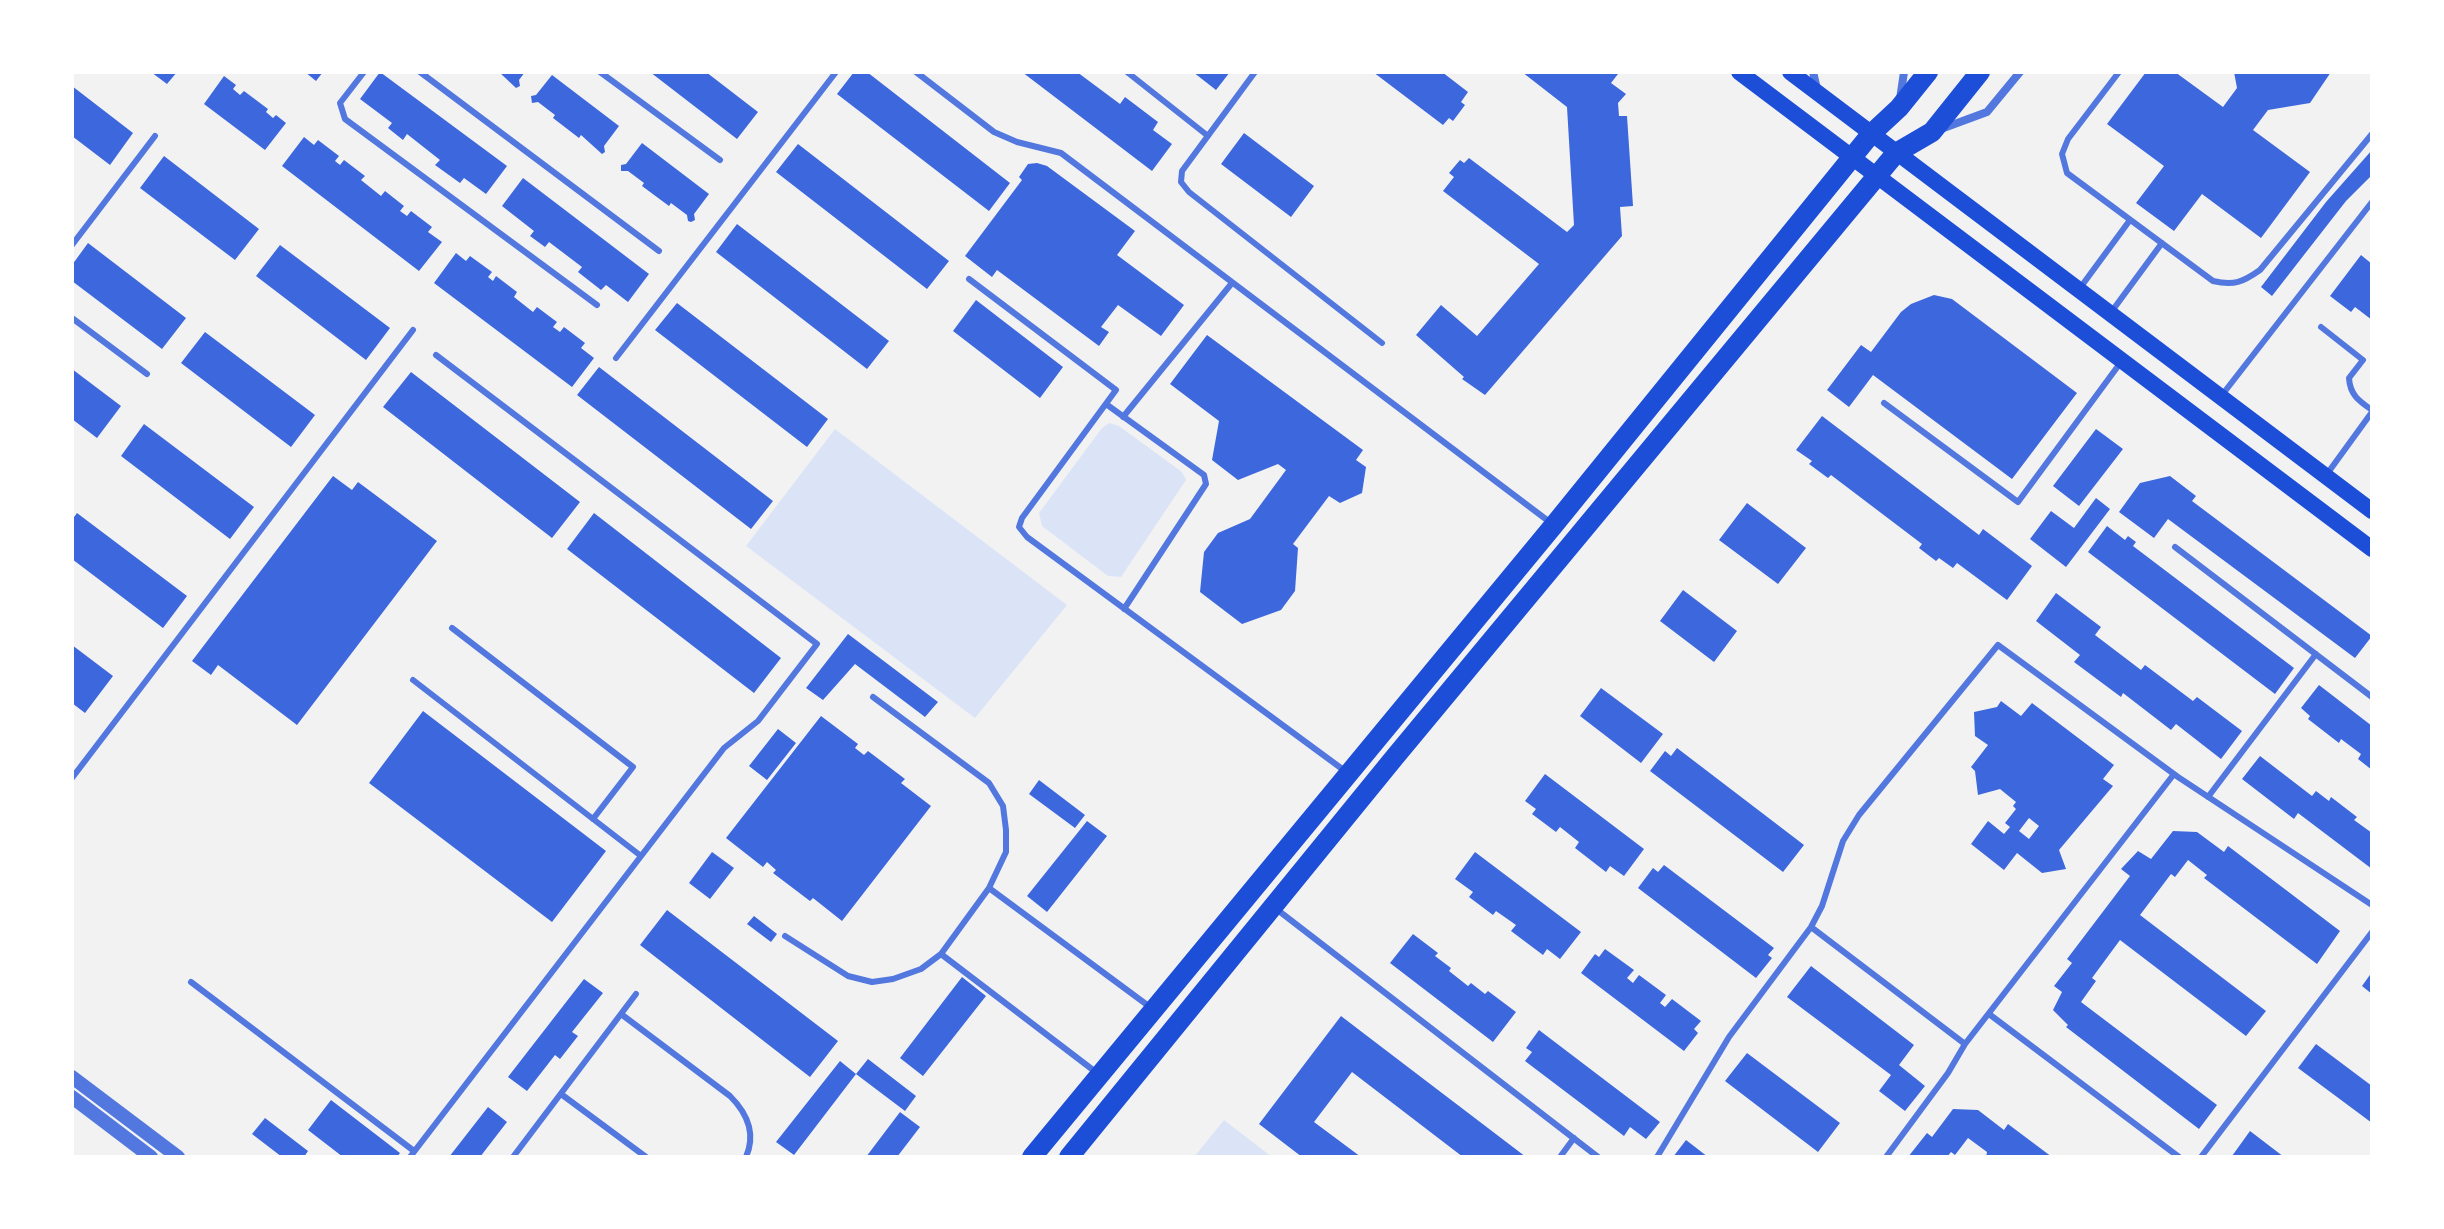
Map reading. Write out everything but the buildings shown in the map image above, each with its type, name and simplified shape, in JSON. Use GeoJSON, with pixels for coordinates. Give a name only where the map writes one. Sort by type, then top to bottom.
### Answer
{"type":"FeatureCollection","features":[{"type":"Feature","properties":{"kind":"main road"},"geometry":{"type":"LineString","coordinates":[[1739,72],[2372,549]]}},
{"type":"Feature","properties":{"kind":"main road"},"geometry":{"type":"LineString","coordinates":[[1790,72],[2372,509]]}},
{"type":"Feature","properties":{"kind":"main road"},"geometry":{"type":"LineString","coordinates":[[1032,1157],[1554,525],[1852,157],[1928,72]]}},
{"type":"Feature","properties":{"kind":"main road"},"geometry":{"type":"LineString","coordinates":[[1069,1157],[1272,906],[1896,153],[1932,132],[1980,72]]}},
{"type":"Feature","properties":{"kind":"street"},"geometry":{"type":"LineString","coordinates":[[1813,72],[1818,94]]}},
{"type":"Feature","properties":{"kind":"street"},"geometry":{"type":"LineString","coordinates":[[1899,108],[1904,72]]}},
{"type":"Feature","properties":{"kind":"street"},"geometry":{"type":"LineString","coordinates":[[1932,132],[1987,112],[2020,72]]}},
{"type":"Feature","properties":{"kind":"street"},"geometry":{"type":"LineString","coordinates":[[72,1077],[178,1157]]}},
{"type":"Feature","properties":{"kind":"street"},"geometry":{"type":"LineString","coordinates":[[72,1097],[151,1157]]}},
{"type":"Feature","properties":{"kind":"lane"},"geometry":{"type":"LineString","coordinates":[[364,72],[340,103],[345,119],[597,305]]}},
{"type":"Feature","properties":{"kind":"lane"},"geometry":{"type":"LineString","coordinates":[[420,72],[659,251]]}},
{"type":"Feature","properties":{"kind":"lane"},"geometry":{"type":"LineString","coordinates":[[600,72],[720,160]]}},
{"type":"Feature","properties":{"kind":"lane"},"geometry":{"type":"LineString","coordinates":[[612,81],[619,72]]}},
{"type":"Feature","properties":{"kind":"lane"},"geometry":{"type":"LineString","coordinates":[[616,358],[836,72]]}},
{"type":"Feature","properties":{"kind":"lane"},"geometry":{"type":"LineString","coordinates":[[916,72],[994,132],[1017,142],[1061,153],[1554,525]]}},
{"type":"Feature","properties":{"kind":"lane"},"geometry":{"type":"LineString","coordinates":[[1127,72],[1208,135]]}},
{"type":"Feature","properties":{"kind":"lane"},"geometry":{"type":"LineString","coordinates":[[1255,72],[1182,171],[1181,182],[1189,192],[1382,343]]}},
{"type":"Feature","properties":{"kind":"lane"},"geometry":{"type":"LineString","coordinates":[[2119,72],[2068,139],[2062,154],[2067,173],[2213,281],[2240,284],[2260,270],[2372,134]]}},
{"type":"Feature","properties":{"kind":"lane"},"geometry":{"type":"LineString","coordinates":[[72,245],[155,136]]}},
{"type":"Feature","properties":{"kind":"lane"},"geometry":{"type":"LineString","coordinates":[[2220,397],[2372,202]]}},
{"type":"Feature","properties":{"kind":"lane"},"geometry":{"type":"LineString","coordinates":[[2079,291],[2130,220]]}},
{"type":"Feature","properties":{"kind":"lane"},"geometry":{"type":"LineString","coordinates":[[2109,314],[2162,243]]}},
{"type":"Feature","properties":{"kind":"lane"},"geometry":{"type":"LineString","coordinates":[[969,279],[1116,390],[1022,518],[1019,527],[1027,537],[1349,773]]}},
{"type":"Feature","properties":{"kind":"lane"},"geometry":{"type":"LineString","coordinates":[[1123,417],[1232,283]]}},
{"type":"Feature","properties":{"kind":"lane"},"geometry":{"type":"LineString","coordinates":[[72,318],[147,374]]}},
{"type":"Feature","properties":{"kind":"lane"},"geometry":{"type":"LineString","coordinates":[[2321,327],[2363,360],[2349,378],[2350,389],[2372,411],[2325,476]]}},
{"type":"Feature","properties":{"kind":"lane"},"geometry":{"type":"LineString","coordinates":[[72,778],[413,330]]}},
{"type":"Feature","properties":{"kind":"lane"},"geometry":{"type":"LineString","coordinates":[[191,982],[412,1154],[724,748],[758,721],[817,644],[436,355]]}},
{"type":"Feature","properties":{"kind":"lane"},"geometry":{"type":"LineString","coordinates":[[1884,403],[2018,502],[2121,362]]}},
{"type":"Feature","properties":{"kind":"lane"},"geometry":{"type":"LineString","coordinates":[[1106,404],[1204,475],[1206,484],[1124,609]]}},
{"type":"Feature","properties":{"kind":"lane"},"geometry":{"type":"LineString","coordinates":[[2175,547],[2372,697]]}},
{"type":"Feature","properties":{"kind":"lane"},"geometry":{"type":"LineString","coordinates":[[452,628],[633,767],[593,819]]}},
{"type":"Feature","properties":{"kind":"lane"},"geometry":{"type":"LineString","coordinates":[[1657,1157],[1729,1037],[1811,927],[1822,906],[1843,841],[1859,815],[1998,645],[2174,774],[2372,905]]}},
{"type":"Feature","properties":{"kind":"lane"},"geometry":{"type":"LineString","coordinates":[[2208,797],[2316,654]]}},
{"type":"Feature","properties":{"kind":"lane"},"geometry":{"type":"LineString","coordinates":[[413,680],[641,856]]}},
{"type":"Feature","properties":{"kind":"lane"},"geometry":{"type":"LineString","coordinates":[[785,936],[848,976],[872,982],[893,979],[921,969],[941,954],[989,888],[1006,852],[1003,806],[989,783],[873,697]]}},
{"type":"Feature","properties":{"kind":"lane"},"geometry":{"type":"LineString","coordinates":[[1886,1157],[1948,1073],[1965,1044],[2174,774]]}},
{"type":"Feature","properties":{"kind":"lane"},"geometry":{"type":"LineString","coordinates":[[989,888],[1152,1010]]}},
{"type":"Feature","properties":{"kind":"lane"},"geometry":{"type":"LineString","coordinates":[[1272,906],[1598,1157]]}},
{"type":"Feature","properties":{"kind":"lane"},"geometry":{"type":"LineString","coordinates":[[1811,927],[1965,1044]]}},
{"type":"Feature","properties":{"kind":"lane"},"geometry":{"type":"LineString","coordinates":[[2201,1157],[2372,932]]}},
{"type":"Feature","properties":{"kind":"lane"},"geometry":{"type":"LineString","coordinates":[[941,954],[1100,1075]]}},
{"type":"Feature","properties":{"kind":"lane"},"geometry":{"type":"LineString","coordinates":[[513,1157],[636,994]]}},
{"type":"Feature","properties":{"kind":"lane"},"geometry":{"type":"LineString","coordinates":[[621,1014],[730,1096],[741,1108],[751,1136],[746,1157]]}},
{"type":"Feature","properties":{"kind":"lane"},"geometry":{"type":"LineString","coordinates":[[1989,1014],[2179,1157]]}},
{"type":"Feature","properties":{"kind":"lane"},"geometry":{"type":"LineString","coordinates":[[561,1094],[646,1157]]}},
{"type":"Feature","properties":{"kind":"lane"},"geometry":{"type":"LineString","coordinates":[[1560,1157],[1574,1138]]}},
{"type":"Feature","properties":{"kind":"shaded area"},"geometry":{"type":"Polygon","coordinates":[[[1109,423],[1119,426],[1182,472],[1186,480],[1121,577],[1108,576],[1042,526],[1039,513],[1102,428],[1109,423]]]}},
{"type":"Feature","properties":{"kind":"shaded area"},"geometry":{"type":"Polygon","coordinates":[[[835,429],[1067,605],[975,718],[746,546],[835,429]]]}},
{"type":"Feature","properties":{"kind":"shaded area"},"geometry":{"type":"Polygon","coordinates":[[[1224,1120],[1272,1157],[1194,1157],[1224,1120]]]}}]}
